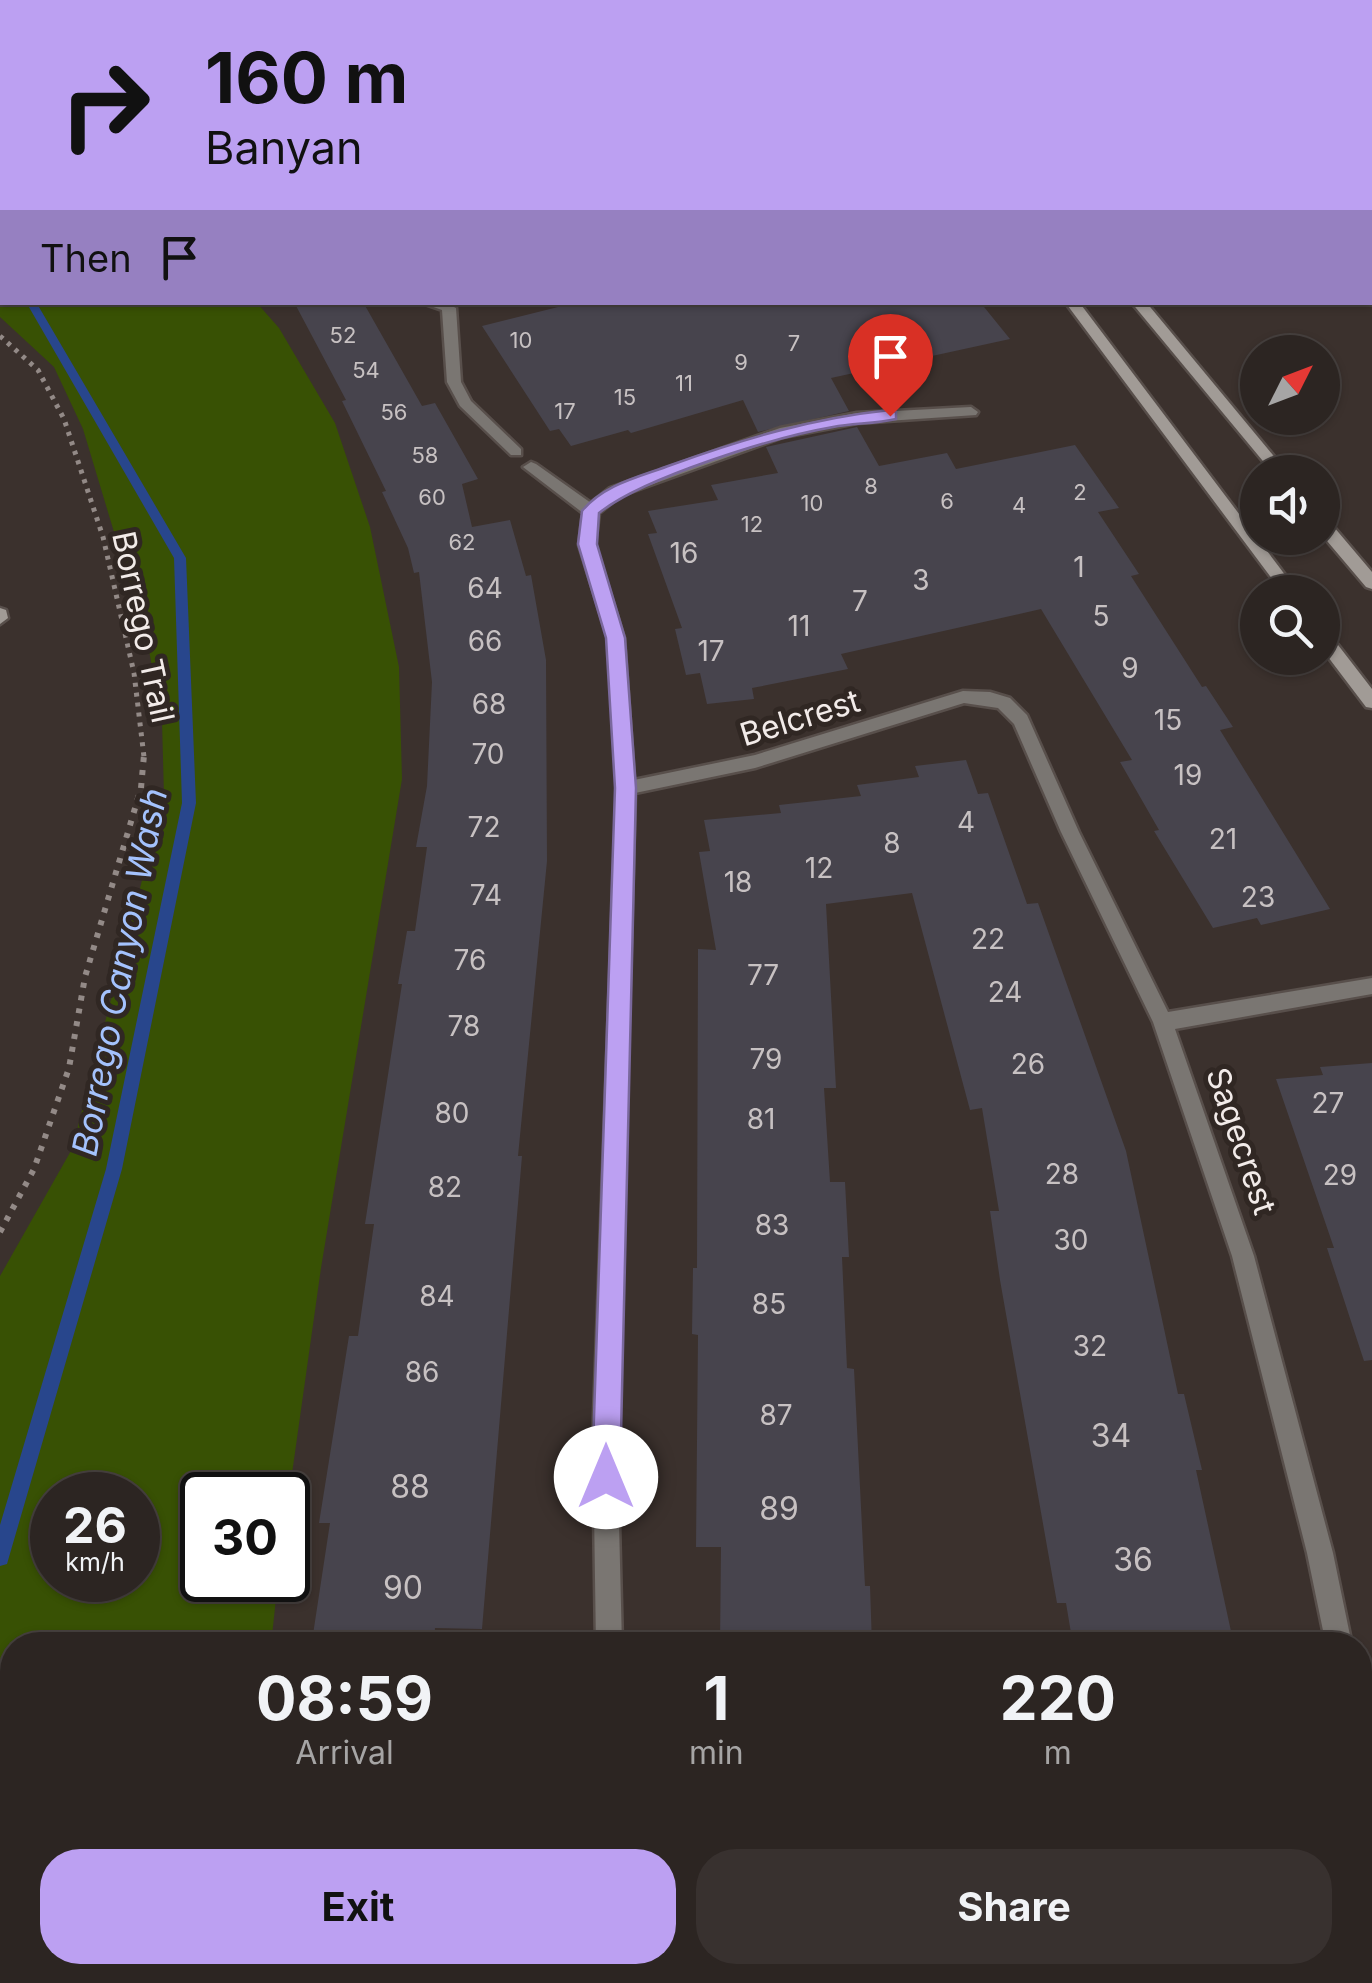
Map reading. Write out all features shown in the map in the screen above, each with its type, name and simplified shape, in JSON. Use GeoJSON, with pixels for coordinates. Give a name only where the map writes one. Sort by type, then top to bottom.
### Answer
{"type":"FeatureCollection","features":[{"type":"Feature","properties":{"kind":"main road"},"geometry":{"type":"LineString","coordinates":[[1074,305],[1277,575]]}},
{"type":"Feature","properties":{"kind":"main road"},"geometry":{"type":"LineString","coordinates":[[1141,305],[1266,455]]}},
{"type":"Feature","properties":{"kind":"main road"},"geometry":{"type":"LineString","coordinates":[[1340,545],[1372,582]]}},
{"type":"Feature","properties":{"kind":"main road"},"geometry":{"type":"LineString","coordinates":[[1340,660],[1372,702]]}},
{"type":"Feature","properties":{"kind":"street"},"geometry":{"type":"LineString","coordinates":[[443,305],[455,307],[454,382],[465,403],[516,452]]}},
{"type":"Feature","properties":{"kind":"street"},"geometry":{"type":"LineString","coordinates":[[609,1632],[605,1443],[626,788],[616,638],[588,544],[591,511],[615,492],[780,434],[858,418],[971,412]]}},
{"type":"Feature","properties":{"kind":"street"},"geometry":{"type":"LineString","coordinates":[[531,468],[591,511]]}},
{"type":"Feature","properties":{"kind":"street","name":"Belcrest"},"geometry":{"type":"LineString","coordinates":[[626,788],[708,776],[788,756],[963,697],[990,698]]}},
{"type":"Feature","properties":{"kind":"street","name":"Sagecrest"},"geometry":{"type":"LineString","coordinates":[[990,698],[1004,703],[1022,720],[1070,832],[1164,1022],[1242,1256],[1320,1552],[1336,1632]]}},
{"type":"Feature","properties":{"kind":"street"},"geometry":{"type":"LineString","coordinates":[[1164,1022],[1372,986]]}},
{"type":"Feature","properties":{"kind":"path","name":"Borrego Trail"},"geometry":{"type":"LineString","coordinates":[[0,336],[38,370],[68,430],[103,537],[134,673],[145,744],[141,788],[85,977],[69,1068],[34,1169],[0,1232]]}},
{"type":"Feature","properties":{"kind":"green space"},"geometry":{"type":"Polygon","coordinates":[[[0,305],[259,305],[279,328],[335,423],[370,527],[399,667],[402,779],[321,1268],[292,1472],[180,1472],[180,1602],[276,1602],[272,1632],[0,1632],[0,1276],[72,1149],[164,796],[162,721],[148,645],[83,429],[54,367],[0,317],[0,305]]]}},
{"type":"Feature","properties":{"kind":"building"},"geometry":{"type":"Polygon","coordinates":[[[296,305],[365,305],[422,406],[435,403],[478,479],[462,484],[472,527],[510,520],[526,576],[531,575],[546,660],[547,861],[518,1156],[522,1156],[482,1629],[313,1632],[330,1523],[319,1523],[349,1336],[358,1336],[374,1224],[365,1224],[402,984],[398,984],[407,931],[415,931],[427,847],[416,847],[427,786],[432,682],[419,572],[414,573],[408,548],[382,492],[386,491],[342,401],[346,400],[296,305]]]}},
{"type":"Feature","properties":{"kind":"building"},"geometry":{"type":"Polygon","coordinates":[[[566,305],[982,305],[1010,339],[831,378],[849,411],[758,432],[743,400],[571,446],[559,429],[550,431],[482,326],[566,305]]]}},
{"type":"Feature","properties":{"kind":"building"},"geometry":{"type":"Polygon","coordinates":[[[857,427],[879,466],[947,453],[956,469],[1075,445],[1119,508],[1098,512],[1139,574],[1131,576],[1202,687],[1206,686],[1233,727],[1220,730],[1330,909],[1261,925],[1257,918],[1213,928],[1154,831],[1159,830],[1120,762],[1132,760],[1041,609],[841,654],[848,669],[752,688],[754,699],[707,704],[700,673],[686,675],[675,629],[682,628],[648,534],[657,533],[648,511],[718,500],[711,485],[778,473],[766,447],[857,427]]]}},
{"type":"Feature","properties":{"kind":"building"},"geometry":{"type":"Polygon","coordinates":[[[966,760],[978,794],[988,793],[1027,904],[1038,903],[1126,1151],[1178,1394],[1184,1394],[1202,1470],[1196,1470],[1231,1632],[1071,1632],[1066,1603],[1057,1603],[1000,1280],[990,1211],[999,1211],[982,1108],[970,1110],[912,893],[826,904],[836,1088],[824,1088],[830,1182],[845,1182],[849,1257],[842,1257],[847,1368],[854,1369],[865,1586],[870,1586],[872,1632],[720,1632],[721,1547],[696,1547],[698,1335],[692,1334],[693,1268],[697,1268],[698,949],[716,950],[699,852],[710,851],[704,820],[781,813],[779,805],[861,796],[857,785],[919,777],[915,766],[966,760]]]}},
{"type":"Feature","properties":{"kind":"building"},"geometry":{"type":"Polygon","coordinates":[[[1372,1063],[1372,1360],[1364,1361],[1327,1248],[1334,1248],[1276,1079],[1323,1075],[1320,1067],[1372,1063]]]}},
{"type":"Feature","properties":{"kind":"waterway","name":"Borrego Canyon Wash"},"geometry":{"type":"LineString","coordinates":[[0,1557],[114,1169],[189,803],[180,558],[33,305]]}},
{"type":"Feature","properties":{"kind":"route"},"geometry":{"type":"LineString","coordinates":[[606,1477],[626,788],[616,638],[588,544],[591,511],[615,492],[753,442],[833,422],[890,416]]}}]}
